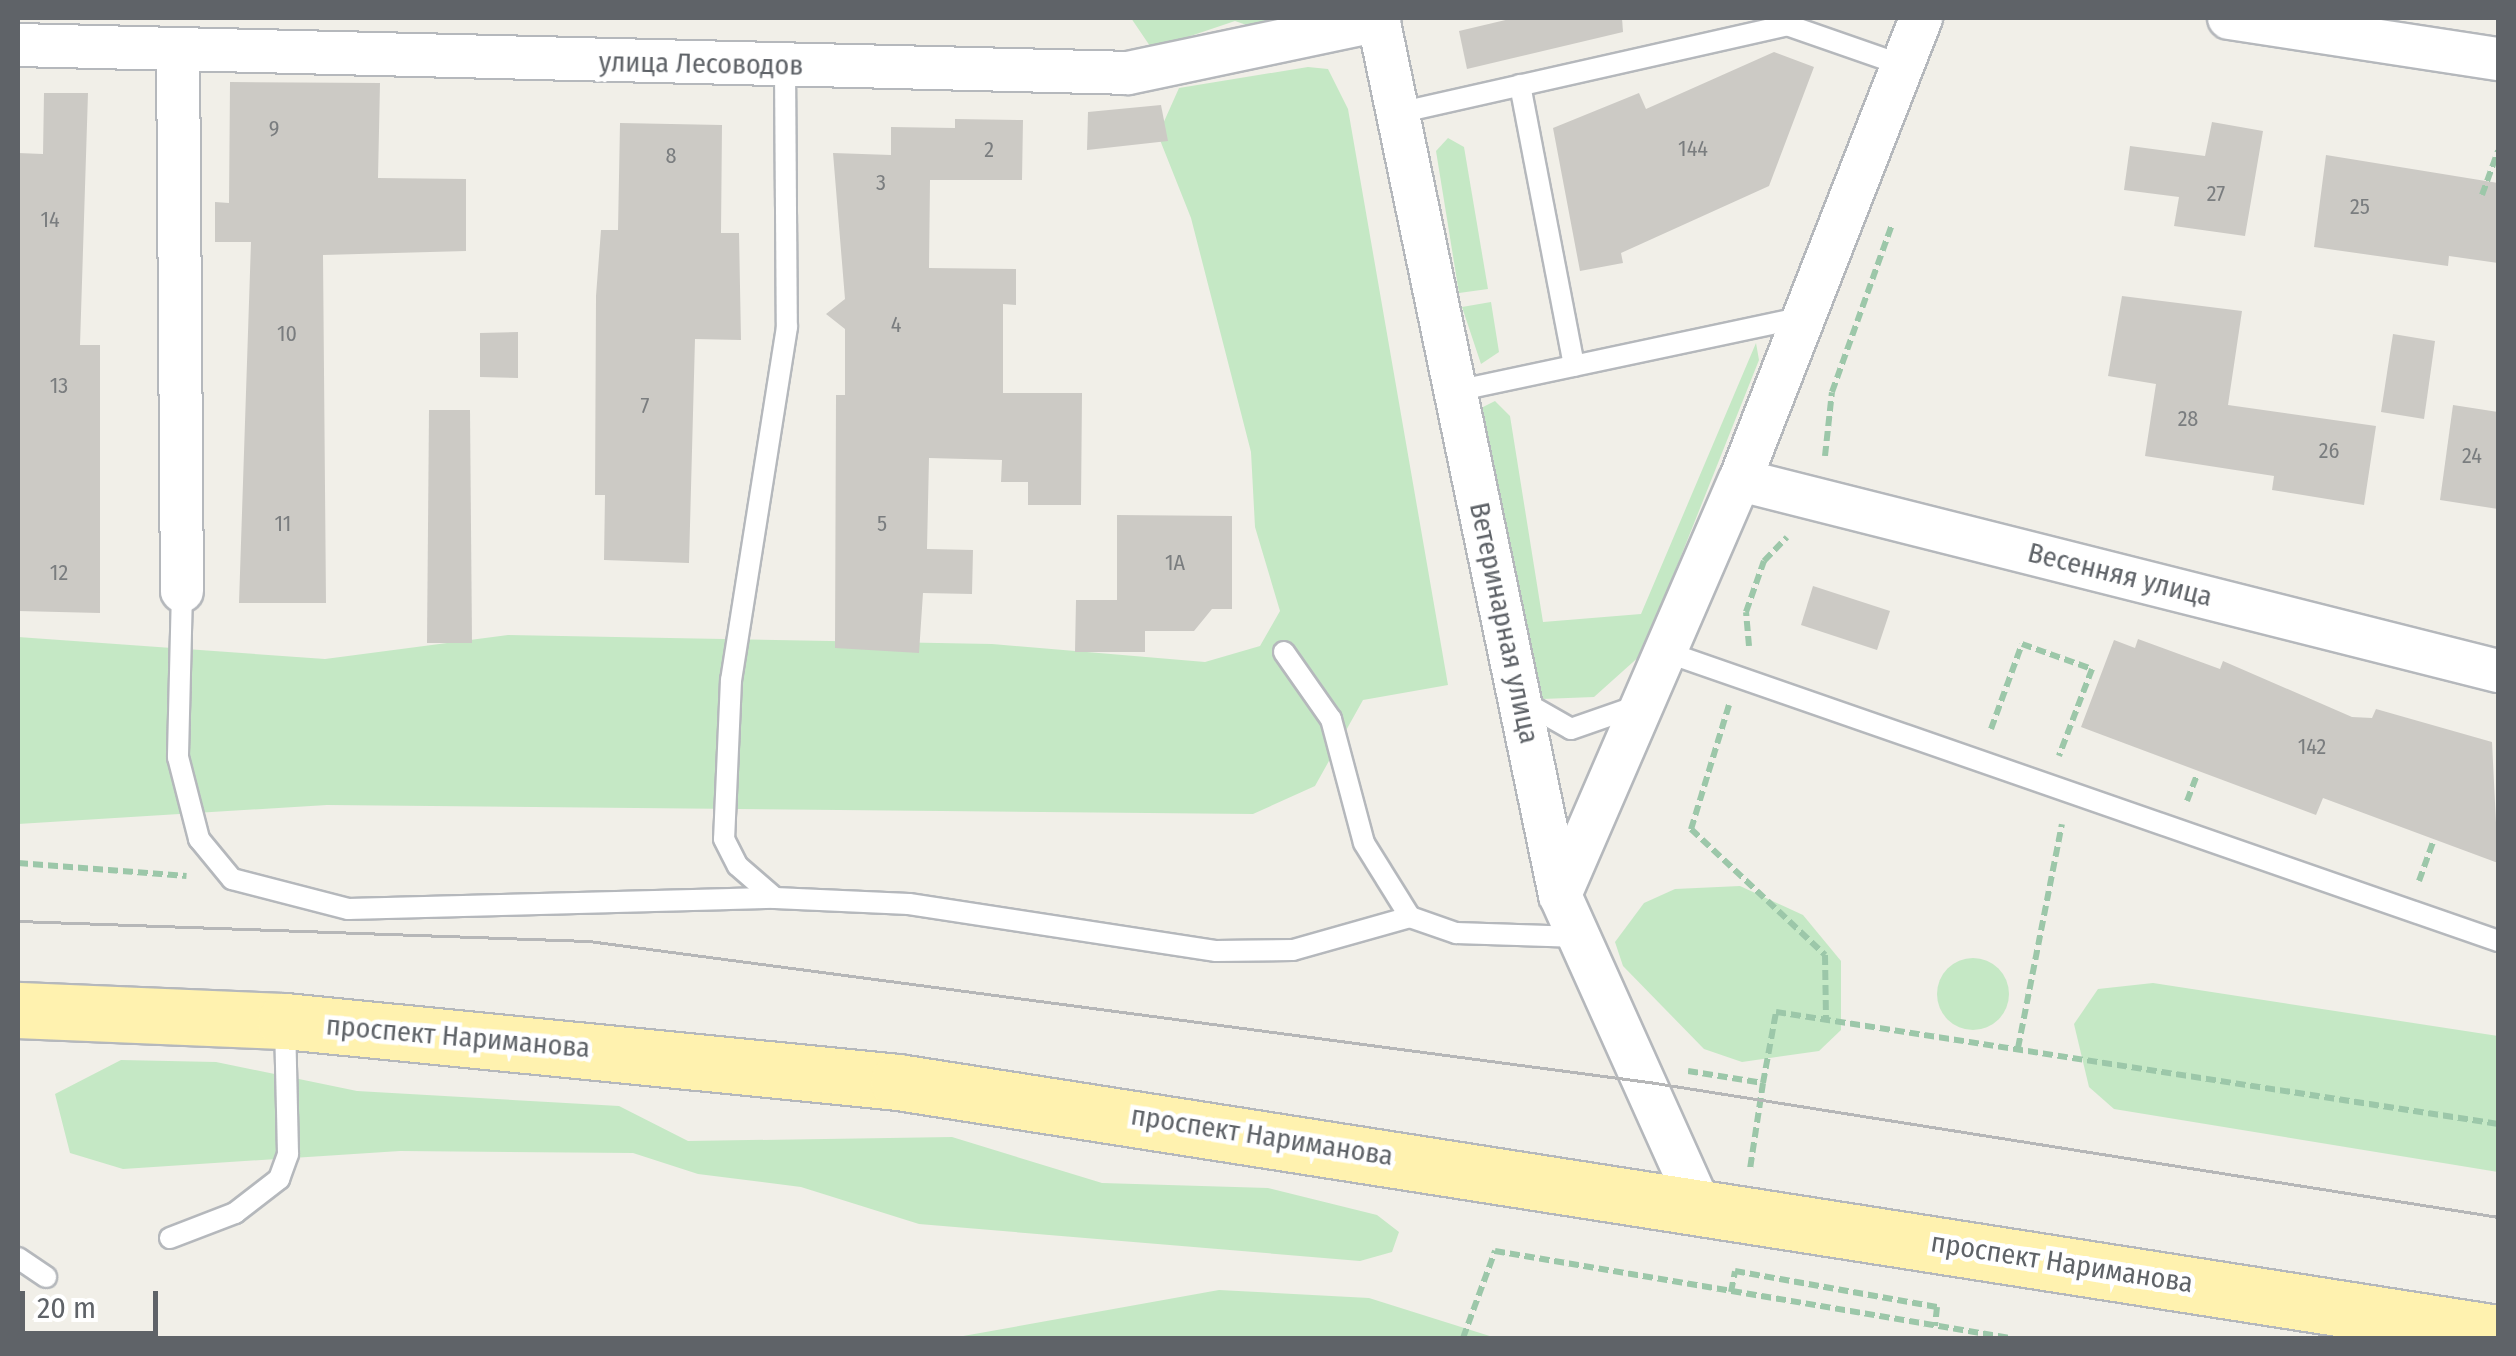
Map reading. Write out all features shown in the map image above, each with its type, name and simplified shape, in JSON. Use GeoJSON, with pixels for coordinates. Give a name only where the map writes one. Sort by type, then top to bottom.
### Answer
{"type":"FeatureCollection","features":[{"type":"Feature","properties":{"kind":"main road","name":"проспект Нариманова"},"geometry":{"type":"LineString","coordinates":[[18,1010],[285,1021],[898,1082],[2498,1332]]}},
{"type":"Feature","properties":{"kind":"street","name":"улица Лесоводов"},"geometry":{"type":"LineString","coordinates":[[18,44],[1128,73],[1379,18]]}},
{"type":"Feature","properties":{"kind":"street","name":"Ветеринарная улица"},"geometry":{"type":"LineString","coordinates":[[1379,18],[1560,895],[1700,1206]]}},
{"type":"Feature","properties":{"kind":"street"},"geometry":{"type":"LineString","coordinates":[[1560,895],[1740,480],[1921,18]]}},
{"type":"Feature","properties":{"kind":"street"},"geometry":{"type":"LineString","coordinates":[[2229,18],[2498,59]]}},
{"type":"Feature","properties":{"kind":"street"},"geometry":{"type":"LineString","coordinates":[[178,50],[182,591]]}},
{"type":"Feature","properties":{"kind":"street","name":"Весенняя улица"},"geometry":{"type":"LineString","coordinates":[[1740,480],[2498,670]]}},
{"type":"Feature","properties":{"kind":"lane"},"geometry":{"type":"LineString","coordinates":[[1398,112],[1788,25],[1902,65]]}},
{"type":"Feature","properties":{"kind":"lane"},"geometry":{"type":"LineString","coordinates":[[775,898],[724,839],[731,680],[787,328],[785,66]]}},
{"type":"Feature","properties":{"kind":"lane"},"geometry":{"type":"LineString","coordinates":[[1520,85],[1574,366]]}},
{"type":"Feature","properties":{"kind":"lane"},"geometry":{"type":"LineString","coordinates":[[1456,392],[1804,317]]}},
{"type":"Feature","properties":{"kind":"lane"},"geometry":{"type":"LineString","coordinates":[[182,591],[178,756],[198,839],[232,879],[348,909],[775,898],[908,904],[1216,951],[1293,950],[1410,917],[1456,933],[1580,937]]}},
{"type":"Feature","properties":{"kind":"lane"},"geometry":{"type":"LineString","coordinates":[[1284,652],[1330,719],[1364,844],[1410,917]]}},
{"type":"Feature","properties":{"kind":"lane"},"geometry":{"type":"LineString","coordinates":[[1666,652],[2498,941]]}},
{"type":"Feature","properties":{"kind":"lane"},"geometry":{"type":"LineString","coordinates":[[1518,692],[1542,720],[1571,728],[1644,703]]}},
{"type":"Feature","properties":{"kind":"lane"},"geometry":{"type":"LineString","coordinates":[[170,1238],[235,1212],[278,1179],[288,1154],[285,1021]]}},
{"type":"Feature","properties":{"kind":"lane"},"geometry":{"type":"LineString","coordinates":[[18,1258],[46,1277]]}},
{"type":"Feature","properties":{"kind":"path"},"geometry":{"type":"LineString","coordinates":[[2482,195],[2498,152]]}},
{"type":"Feature","properties":{"kind":"path"},"geometry":{"type":"LineString","coordinates":[[1984,752],[2022,644],[2092,670],[2056,765]]}},
{"type":"Feature","properties":{"kind":"path"},"geometry":{"type":"LineString","coordinates":[[2183,812],[2197,774]]}},
{"type":"Feature","properties":{"kind":"path"},"geometry":{"type":"LineString","coordinates":[[2018,1048],[2068,791]]}},
{"type":"Feature","properties":{"kind":"path"},"geometry":{"type":"LineString","coordinates":[[2415,892],[2433,842]]}},
{"type":"Feature","properties":{"kind":"path"},"geometry":{"type":"LineString","coordinates":[[18,863],[232,879]]}},
{"type":"Feature","properties":{"kind":"path"},"geometry":{"type":"LineString","coordinates":[[1763,1084],[1776,1012],[2498,1124]]}},
{"type":"Feature","properties":{"kind":"path"},"geometry":{"type":"LineString","coordinates":[[1463,1338],[1495,1251],[2010,1338]]}},
{"type":"Feature","properties":{"kind":"path"},"geometry":{"type":"LineString","coordinates":[[1731,1292],[1734,1271],[1938,1307],[1934,1326]]}},
{"type":"Feature","properties":{"kind":"green space"},"geometry":{"type":"Polygon","coordinates":[[[1131,18],[1308,18],[1258,29],[1235,21],[1152,49],[1131,18]]]}},
{"type":"Feature","properties":{"kind":"green space"},"geometry":{"type":"Polygon","coordinates":[[[1308,67],[1328,69],[1348,109],[1448,685],[1363,700],[1315,786],[1253,814],[327,805],[18,824],[18,637],[325,659],[508,635],[992,644],[1205,662],[1260,646],[1280,611],[1255,527],[1251,452],[1191,218],[1158,135],[1179,88],[1308,67]]]}},
{"type":"Feature","properties":{"kind":"green space"},"geometry":{"type":"Polygon","coordinates":[[[1448,138],[1464,147],[1488,289],[1459,293],[1436,151],[1448,138]]]}},
{"type":"Feature","properties":{"kind":"green space"},"geometry":{"type":"Polygon","coordinates":[[[1491,302],[1499,352],[1481,364],[1462,307],[1491,302]]]}},
{"type":"Feature","properties":{"kind":"green space"},"geometry":{"type":"Polygon","coordinates":[[[1756,343],[1759,360],[1642,654],[1594,697],[1542,699],[1533,691],[1479,409],[1495,401],[1510,416],[1543,622],[1641,614],[1756,343]]]}},
{"type":"Feature","properties":{"kind":"green space"},"geometry":{"type":"Polygon","coordinates":[[[1740,886],[1803,915],[1841,961],[1841,1030],[1819,1051],[1742,1062],[1704,1049],[1623,966],[1615,942],[1644,903],[1675,889],[1740,886]]]}},
{"type":"Feature","properties":{"kind":"green space"},"geometry":{"type":"Polygon","coordinates":[[[1973,958],[1998,969],[2009,994],[1998,1019],[1973,1030],[1948,1019],[1937,994],[1948,969],[1973,958]]]}},
{"type":"Feature","properties":{"kind":"green space"},"geometry":{"type":"Polygon","coordinates":[[[2153,983],[2498,1036],[2498,1172],[2114,1109],[2089,1087],[2074,1024],[2098,989],[2153,983]]]}},
{"type":"Feature","properties":{"kind":"green space"},"geometry":{"type":"Polygon","coordinates":[[[121,1060],[216,1062],[357,1091],[619,1106],[688,1141],[952,1137],[1102,1183],[1268,1188],[1377,1215],[1399,1232],[1392,1252],[1360,1261],[919,1224],[801,1187],[698,1174],[633,1153],[400,1151],[123,1169],[70,1153],[55,1094],[121,1060]]]}},
{"type":"Feature","properties":{"kind":"green space"},"geometry":{"type":"Polygon","coordinates":[[[1219,1290],[1369,1298],[1496,1338],[952,1338],[1219,1290]]]}},
{"type":"Feature","properties":{"kind":"building"},"geometry":{"type":"Polygon","coordinates":[[[1514,18],[1622,18],[1623,32],[1467,69],[1459,31],[1514,18]]]}},
{"type":"Feature","properties":{"kind":"building"},"geometry":{"type":"Polygon","coordinates":[[[1774,52],[1814,67],[1769,186],[1621,253],[1623,263],[1580,271],[1553,128],[1639,93],[1646,109],[1774,52]]]}},
{"type":"Feature","properties":{"kind":"building"},"geometry":{"type":"Polygon","coordinates":[[[230,82],[380,83],[378,178],[466,179],[466,251],[323,255],[326,603],[239,603],[251,242],[215,242],[215,202],[229,203],[230,82]]]}},
{"type":"Feature","properties":{"kind":"building"},"geometry":{"type":"Polygon","coordinates":[[[44,93],[88,93],[80,345],[100,345],[100,613],[18,611],[18,153],[43,154],[44,93]]]}},
{"type":"Feature","properties":{"kind":"building"},"geometry":{"type":"Polygon","coordinates":[[[1161,105],[1168,141],[1087,150],[1088,112],[1161,105]]]}},
{"type":"Feature","properties":{"kind":"building"},"geometry":{"type":"Polygon","coordinates":[[[955,119],[1023,120],[1022,180],[930,180],[929,268],[1016,269],[1016,305],[1003,304],[1003,393],[1082,393],[1081,505],[1028,505],[1028,482],[1001,482],[1002,460],[929,458],[927,549],[973,550],[972,594],[923,593],[919,653],[835,648],[836,395],[845,395],[845,329],[826,314],[845,299],[833,153],[891,155],[891,127],[955,128],[955,119]]]}},
{"type":"Feature","properties":{"kind":"building"},"geometry":{"type":"Polygon","coordinates":[[[2212,122],[2263,131],[2245,236],[2174,226],[2179,197],[2124,190],[2130,146],[2205,156],[2212,122]]]}},
{"type":"Feature","properties":{"kind":"building"},"geometry":{"type":"Polygon","coordinates":[[[620,123],[722,125],[721,233],[739,233],[741,340],[695,339],[689,563],[604,560],[605,495],[595,495],[596,296],[601,230],[618,230],[620,123]]]}},
{"type":"Feature","properties":{"kind":"building"},"geometry":{"type":"Polygon","coordinates":[[[2326,155],[2498,183],[2498,263],[2449,256],[2448,266],[2314,247],[2326,155]]]}},
{"type":"Feature","properties":{"kind":"building"},"geometry":{"type":"Polygon","coordinates":[[[2122,296],[2242,311],[2228,405],[2376,426],[2364,505],[2272,490],[2274,476],[2145,456],[2156,384],[2108,376],[2122,296]]]}},
{"type":"Feature","properties":{"kind":"building"},"geometry":{"type":"Polygon","coordinates":[[[518,332],[518,378],[480,377],[480,333],[518,332]]]}},
{"type":"Feature","properties":{"kind":"building"},"geometry":{"type":"Polygon","coordinates":[[[2393,334],[2435,341],[2424,419],[2381,412],[2393,334]]]}},
{"type":"Feature","properties":{"kind":"building"},"geometry":{"type":"Polygon","coordinates":[[[2453,405],[2498,412],[2498,509],[2440,500],[2453,405]]]}},
{"type":"Feature","properties":{"kind":"building"},"geometry":{"type":"Polygon","coordinates":[[[429,410],[470,410],[472,643],[427,643],[429,410]]]}},
{"type":"Feature","properties":{"kind":"building"},"geometry":{"type":"Polygon","coordinates":[[[1117,515],[1232,516],[1232,609],[1212,609],[1194,631],[1145,631],[1145,652],[1075,652],[1076,600],[1117,600],[1117,515]]]}},
{"type":"Feature","properties":{"kind":"building"},"geometry":{"type":"Polygon","coordinates":[[[1813,586],[1890,611],[1877,650],[1801,625],[1813,586]]]}},
{"type":"Feature","properties":{"kind":"building"},"geometry":{"type":"Polygon","coordinates":[[[2138,639],[2220,669],[2223,661],[2352,717],[2372,718],[2376,709],[2492,742],[2498,863],[2323,798],[2316,815],[2081,727],[2114,640],[2135,648],[2138,639]]]}},
{"type":"Feature","properties":{"kind":"tram line"},"geometry":{"type":"LineString","coordinates":[[18,921],[589,941],[1649,1082],[2498,1217]]}}]}
